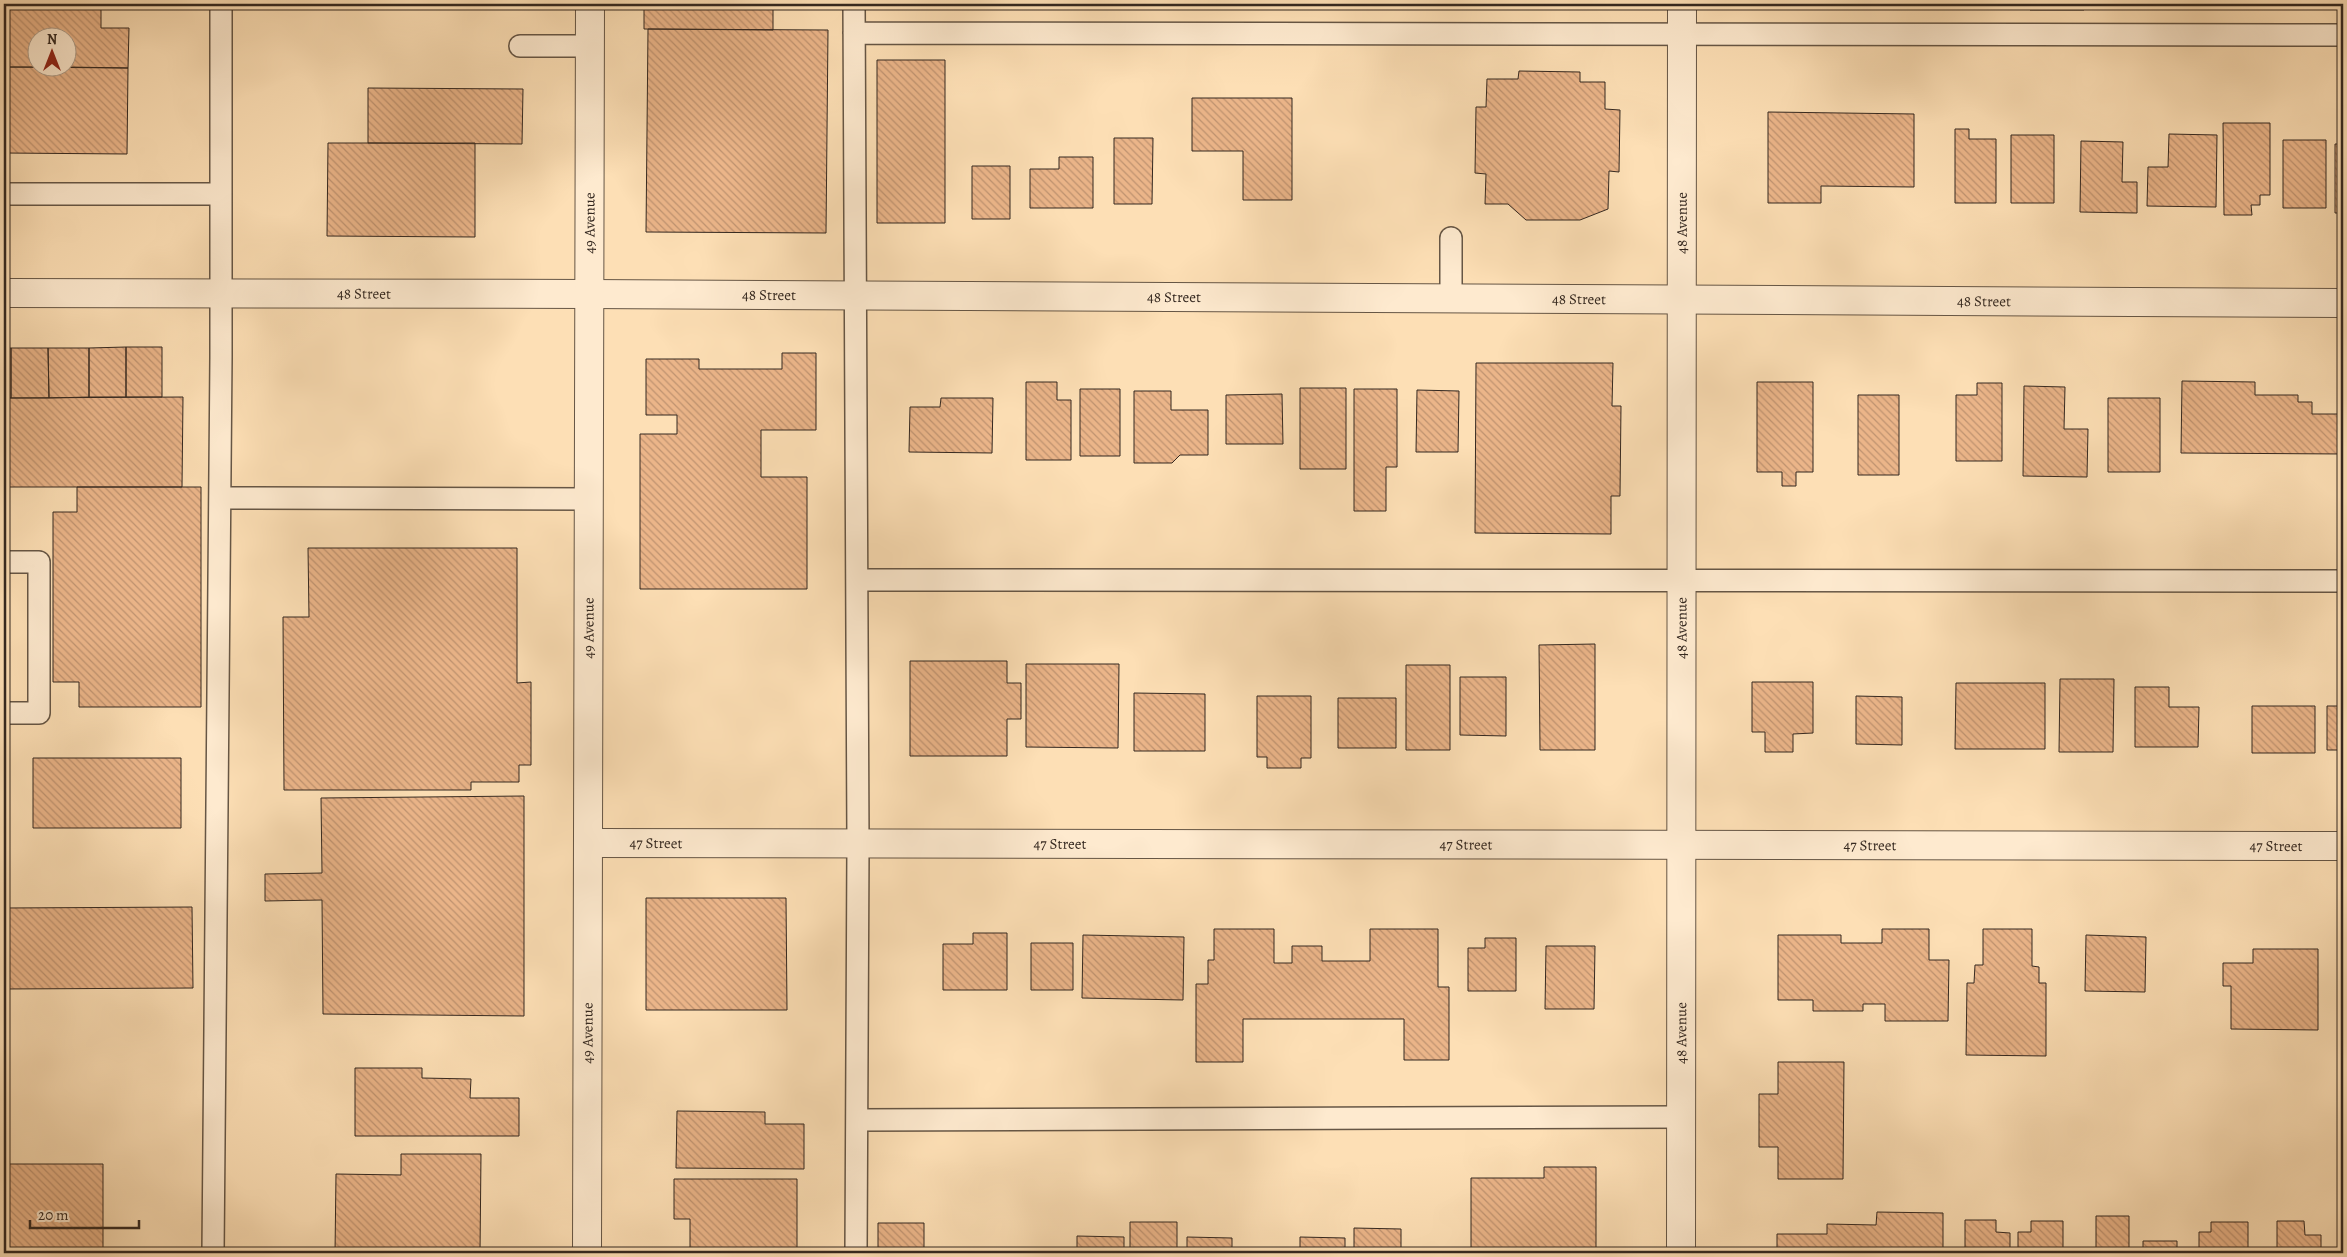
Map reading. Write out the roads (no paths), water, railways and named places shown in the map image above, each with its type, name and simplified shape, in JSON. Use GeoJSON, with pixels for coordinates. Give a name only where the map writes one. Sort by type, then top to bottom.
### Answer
{"type":"FeatureCollection","features":[{"type":"Feature","properties":{"kind":"street","name":"49 Avenue"},"geometry":{"type":"LineString","coordinates":[[587,1253],[590,4]]}},
{"type":"Feature","properties":{"kind":"street","name":"48 Avenue"},"geometry":{"type":"LineString","coordinates":[[1681,1253],[1682,4]]}},
{"type":"Feature","properties":{"kind":"street","name":"48 Street"},"geometry":{"type":"LineString","coordinates":[[4,293],[590,294],[2343,303]]}},
{"type":"Feature","properties":{"kind":"street","name":"47 Street"},"geometry":{"type":"LineString","coordinates":[[588,843],[2343,846]]}},
{"type":"Feature","properties":{"kind":"lane"},"geometry":{"type":"LineString","coordinates":[[213,1253],[220,498],[221,4]]}},
{"type":"Feature","properties":{"kind":"lane"},"geometry":{"type":"LineString","coordinates":[[854,4],[858,844],[856,1253]]}},
{"type":"Feature","properties":{"kind":"lane"},"geometry":{"type":"LineString","coordinates":[[854,33],[2343,36]]}},
{"type":"Feature","properties":{"kind":"lane"},"geometry":{"type":"LineString","coordinates":[[520,46],[590,46]]}},
{"type":"Feature","properties":{"kind":"lane"},"geometry":{"type":"LineString","coordinates":[[4,194],[221,194]]}},
{"type":"Feature","properties":{"kind":"lane"},"geometry":{"type":"LineString","coordinates":[[1451,238],[1451,299]]}},
{"type":"Feature","properties":{"kind":"lane"},"geometry":{"type":"LineString","coordinates":[[220,498],[589,499]]}},
{"type":"Feature","properties":{"kind":"lane"},"geometry":{"type":"LineString","coordinates":[[4,562],[39,562],[39,713],[4,713]]}},
{"type":"Feature","properties":{"kind":"lane"},"geometry":{"type":"LineString","coordinates":[[857,580],[2343,581]]}},
{"type":"Feature","properties":{"kind":"lane"},"geometry":{"type":"LineString","coordinates":[[857,1120],[1681,1117]]}}]}
